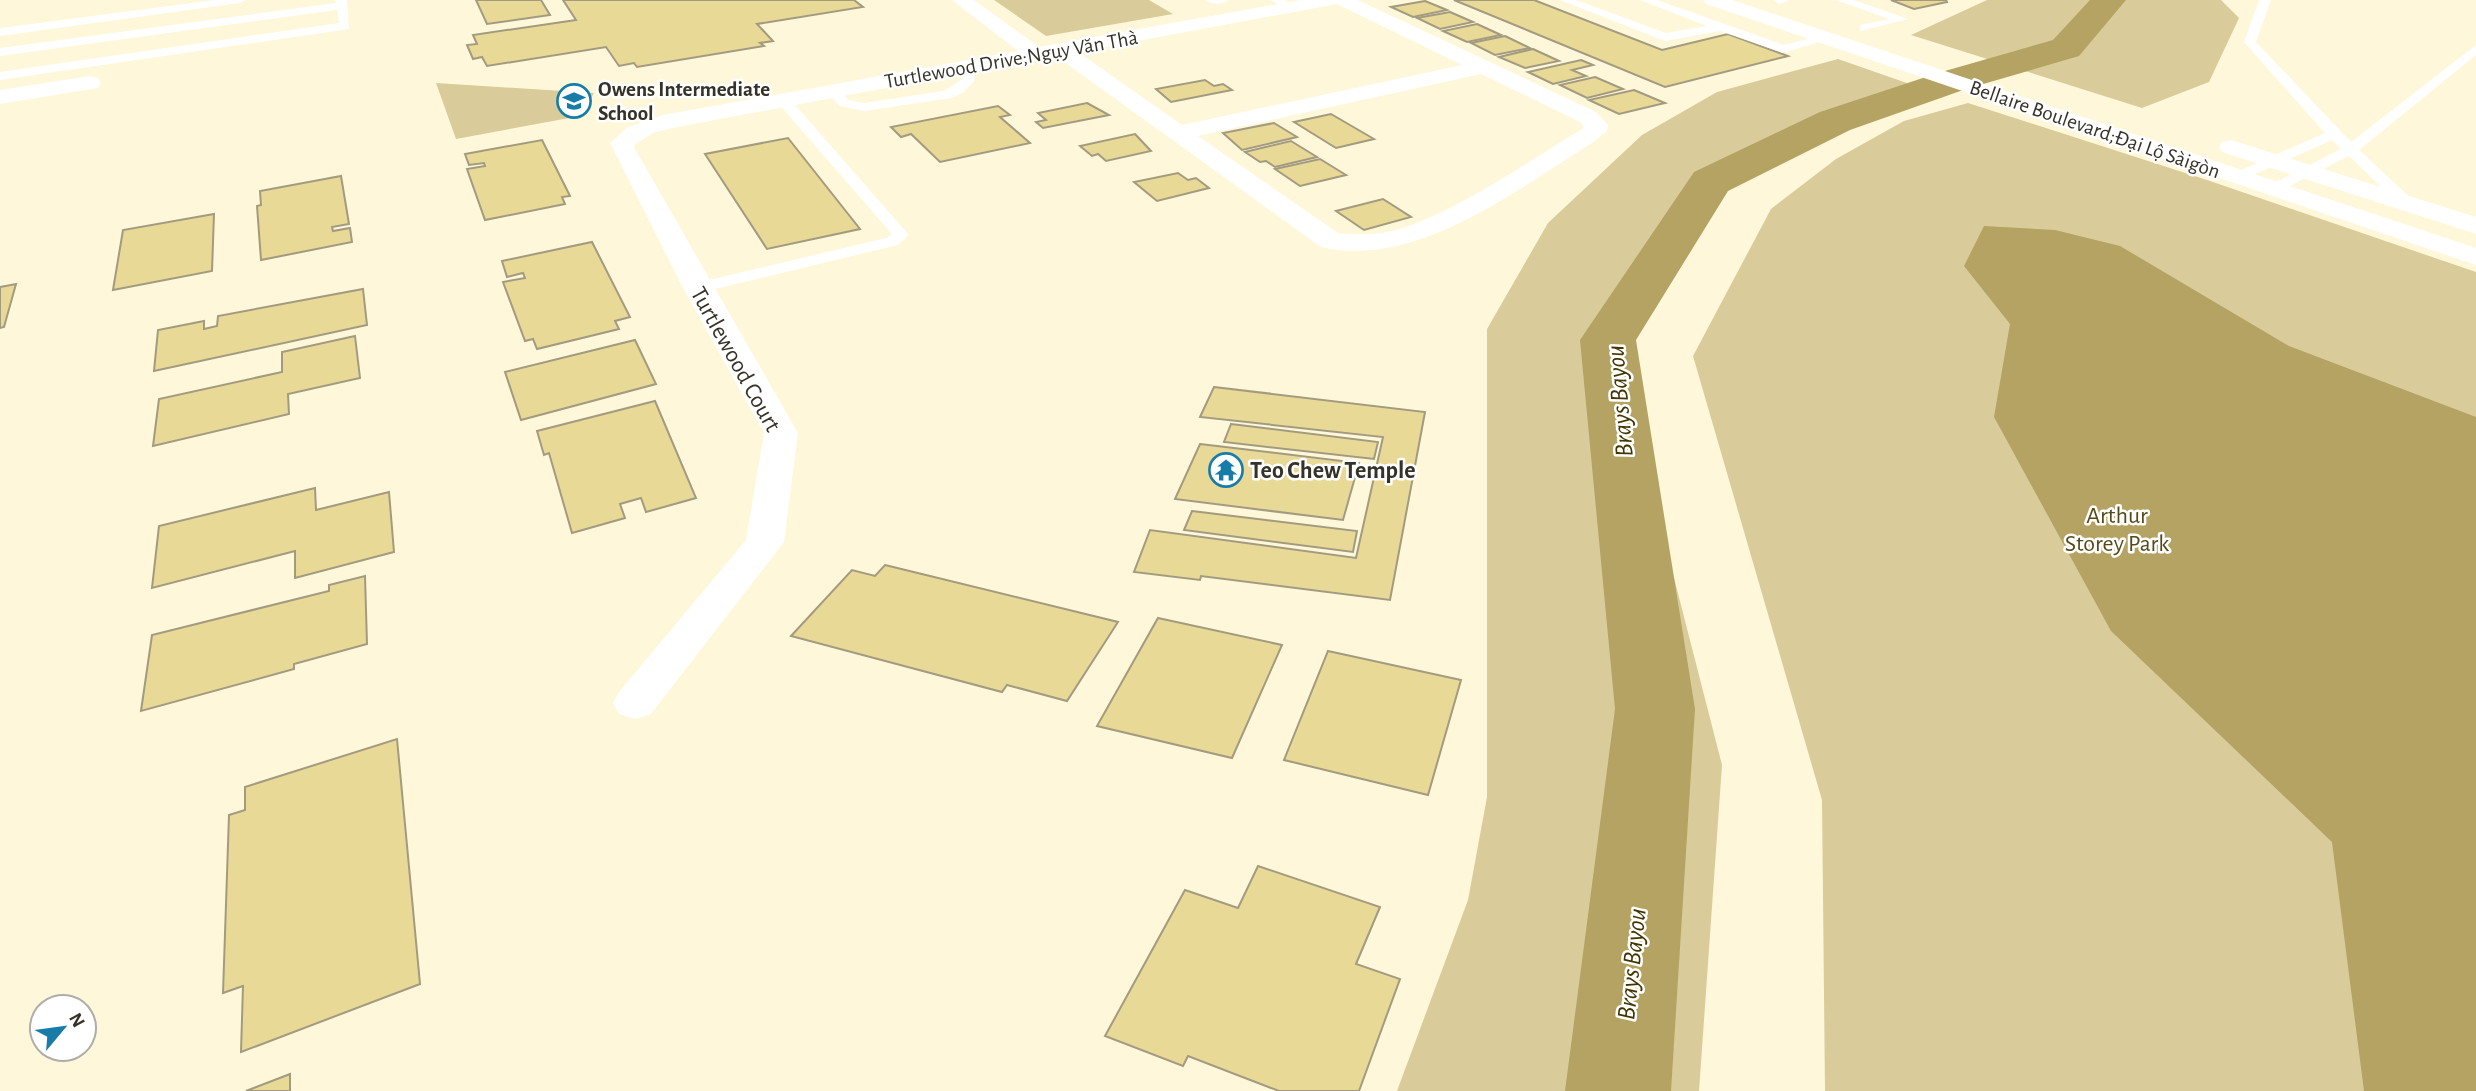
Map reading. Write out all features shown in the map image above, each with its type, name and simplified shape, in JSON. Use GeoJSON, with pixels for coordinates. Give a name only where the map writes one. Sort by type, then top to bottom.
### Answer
{"type":"FeatureCollection","features":[{"type":"Feature","properties":{"kind":"street"},"geometry":{"type":"LineString","coordinates":[[962,0],[1035,54]]}},
{"type":"Feature","properties":{"kind":"street","name":"Turtlewood Drive;Ngụy Văn Thà"},"geometry":{"type":"LineString","coordinates":[[690,117],[1035,54],[1071,57],[1283,4],[1332,0]]}},
{"type":"Feature","properties":{"kind":"street"},"geometry":{"type":"LineString","coordinates":[[1071,57],[1331,241],[1373,243],[1436,226],[1595,131],[1596,125],[1588,117],[1343,0]]}},
{"type":"Feature","properties":{"kind":"street","name":"Bellaire Boulevard;Đại Lộ Sàigòn"},"geometry":{"type":"LineString","coordinates":[[1713,0],[1826,38],[1895,50]]}},
{"type":"Feature","properties":{"kind":"street"},"geometry":{"type":"LineString","coordinates":[[1780,0],[1804,9]]}},
{"type":"Feature","properties":{"kind":"street","name":"Bellaire Boulevard;Đại Lộ Sàigòn"},"geometry":{"type":"LineString","coordinates":[[1840,21],[1864,28],[1895,50],[2030,107],[2476,257]]}},
{"type":"Feature","properties":{"kind":"street"},"geometry":{"type":"LineString","coordinates":[[1826,38],[1864,28]]}},
{"type":"Feature","properties":{"kind":"street"},"geometry":{"type":"LineString","coordinates":[[1177,133],[1483,67]]}},
{"type":"Feature","properties":{"kind":"street"},"geometry":{"type":"LineString","coordinates":[[0,97],[90,83]]}},
{"type":"Feature","properties":{"kind":"street","name":"Turtlewood Court"},"geometry":{"type":"LineString","coordinates":[[635,703],[765,542],[781,433],[698,288],[622,143],[642,129],[690,117]]}},
{"type":"Feature","properties":{"kind":"street","name":"Bellaire Boulevard;Đại Lộ Sàigòn"},"geometry":{"type":"LineString","coordinates":[[2207,139],[2476,226]]}},
{"type":"Feature","properties":{"kind":"lane"},"geometry":{"type":"LineString","coordinates":[[0,32],[240,0]]}},
{"type":"Feature","properties":{"kind":"lane"},"geometry":{"type":"LineString","coordinates":[[1212,0],[1222,0]]}},
{"type":"Feature","properties":{"kind":"lane"},"geometry":{"type":"LineString","coordinates":[[1566,0],[1665,37],[1721,27]]}},
{"type":"Feature","properties":{"kind":"lane"},"geometry":{"type":"LineString","coordinates":[[1646,0],[1783,49],[1826,38]]}},
{"type":"Feature","properties":{"kind":"lane"},"geometry":{"type":"LineString","coordinates":[[1842,0],[1902,19],[1864,28]]}},
{"type":"Feature","properties":{"kind":"lane"},"geometry":{"type":"LineString","coordinates":[[2265,0],[2250,42],[2334,134],[2409,205]]}},
{"type":"Feature","properties":{"kind":"lane"},"geometry":{"type":"LineString","coordinates":[[0,52],[341,3],[345,26],[0,76]]}},
{"type":"Feature","properties":{"kind":"lane"},"geometry":{"type":"LineString","coordinates":[[2273,189],[2352,149],[2476,49]]}},
{"type":"Feature","properties":{"kind":"lane"},"geometry":{"type":"LineString","coordinates":[[698,288],[892,242],[901,234],[783,100]]}},
{"type":"Feature","properties":{"kind":"lane"},"geometry":{"type":"LineString","coordinates":[[2237,177],[2334,134]]}},
{"type":"Feature","properties":{"kind":"green space"},"geometry":{"type":"Polygon","coordinates":[[[994,0],[1149,0],[1173,14],[1046,36],[994,0]]]}},
{"type":"Feature","properties":{"kind":"green space"},"geometry":{"type":"Polygon","coordinates":[[[1987,0],[2221,0],[2239,18],[2209,82],[2142,108],[1911,35],[1987,0]]]}},
{"type":"Feature","properties":{"kind":"green space"},"geometry":{"type":"Polygon","coordinates":[[[1838,59],[1924,89],[1888,98],[1799,136],[1727,186],[1630,330],[1633,418],[1722,765],[1699,1091],[1397,1091],[1468,900],[1487,797],[1487,329],[1548,223],[1642,135],[1717,92],[1838,59]]]}},
{"type":"Feature","properties":{"kind":"green space"},"geometry":{"type":"Polygon","coordinates":[[[436,83],[594,93],[580,116],[456,139],[436,83]]]}},
{"type":"Feature","properties":{"kind":"green space","name":"Arthur Storey Park"},"geometry":{"type":"Polygon","coordinates":[[[1968,103],[2207,180],[2476,272],[2476,1091],[1825,1091],[1822,800],[1693,356],[1771,209],[1836,159],[1904,121],[1968,103]]]}},
{"type":"Feature","properties":{"kind":"shaded area"},"geometry":{"type":"Polygon","coordinates":[[[1984,226],[2055,230],[2120,246],[2289,346],[2476,417],[2476,1091],[2364,1091],[2332,842],[2111,631],[1994,417],[2010,324],[1964,266],[1984,226]]]}},
{"type":"Feature","properties":{"kind":"building"},"geometry":{"type":"Polygon","coordinates":[[[476,0],[541,0],[550,15],[487,24],[476,0]]]}},
{"type":"Feature","properties":{"kind":"building"},"geometry":{"type":"Polygon","coordinates":[[[563,0],[854,0],[863,7],[757,24],[773,41],[760,43],[764,46],[637,67],[634,63],[619,66],[606,47],[487,66],[482,57],[473,59],[467,45],[477,44],[473,35],[576,20],[563,0]]]}},
{"type":"Feature","properties":{"kind":"building"},"geometry":{"type":"Polygon","coordinates":[[[1454,0],[1534,0],[1662,50],[1728,34],[1788,56],[1665,87],[1454,0]]]}},
{"type":"Feature","properties":{"kind":"building"},"geometry":{"type":"Polygon","coordinates":[[[1891,0],[1946,0],[1947,2],[1914,9],[1891,0]]]}},
{"type":"Feature","properties":{"kind":"building"},"geometry":{"type":"Polygon","coordinates":[[[1425,1],[1447,10],[1413,17],[1391,7],[1425,1]]]}},
{"type":"Feature","properties":{"kind":"building"},"geometry":{"type":"Polygon","coordinates":[[[1450,12],[1473,22],[1440,29],[1417,18],[1450,12]]]}},
{"type":"Feature","properties":{"kind":"building"},"geometry":{"type":"Polygon","coordinates":[[[1477,24],[1501,35],[1467,42],[1443,31],[1477,24]]]}},
{"type":"Feature","properties":{"kind":"building"},"geometry":{"type":"Polygon","coordinates":[[[1505,36],[1530,48],[1495,55],[1471,43],[1505,36]]]}},
{"type":"Feature","properties":{"kind":"building"},"geometry":{"type":"Polygon","coordinates":[[[1533,49],[1559,61],[1525,68],[1499,57],[1533,49]]]}},
{"type":"Feature","properties":{"kind":"building"},"geometry":{"type":"Polygon","coordinates":[[[1581,60],[1593,65],[1572,70],[1586,76],[1553,84],[1528,72],[1581,60]]]}},
{"type":"Feature","properties":{"kind":"building"},"geometry":{"type":"Polygon","coordinates":[[[1595,77],[1623,89],[1587,98],[1560,85],[1595,77]]]}},
{"type":"Feature","properties":{"kind":"building"},"geometry":{"type":"Polygon","coordinates":[[[1205,80],[1214,86],[1223,84],[1232,90],[1171,102],[1156,89],[1205,80]]]}},
{"type":"Feature","properties":{"kind":"building"},"geometry":{"type":"Polygon","coordinates":[[[1634,90],[1665,103],[1619,114],[1589,100],[1634,90]]]}},
{"type":"Feature","properties":{"kind":"building"},"geometry":{"type":"Polygon","coordinates":[[[1087,103],[1109,115],[1043,128],[1036,122],[1046,120],[1038,113],[1087,103]]]}},
{"type":"Feature","properties":{"kind":"building"},"geometry":{"type":"Polygon","coordinates":[[[998,106],[1010,115],[1000,117],[1030,143],[940,162],[911,134],[901,137],[891,127],[998,106]]]}},
{"type":"Feature","properties":{"kind":"building"},"geometry":{"type":"Polygon","coordinates":[[[1331,114],[1374,139],[1336,148],[1294,122],[1331,114]]]}},
{"type":"Feature","properties":{"kind":"building"},"geometry":{"type":"Polygon","coordinates":[[[1274,123],[1297,137],[1242,150],[1223,133],[1274,123]]]}},
{"type":"Feature","properties":{"kind":"building"},"geometry":{"type":"Polygon","coordinates":[[[1135,134],[1151,151],[1106,161],[1098,154],[1092,156],[1080,146],[1135,134]]]}},
{"type":"Feature","properties":{"kind":"building"},"geometry":{"type":"Polygon","coordinates":[[[788,138],[860,229],[767,249],[705,154],[788,138]]]}},
{"type":"Feature","properties":{"kind":"building"},"geometry":{"type":"Polygon","coordinates":[[[542,140],[570,196],[562,197],[565,204],[485,220],[467,169],[485,166],[484,163],[469,165],[465,154],[542,140]]]}},
{"type":"Feature","properties":{"kind":"building"},"geometry":{"type":"Polygon","coordinates":[[[1291,141],[1317,157],[1275,167],[1266,161],[1260,162],[1245,152],[1291,141]]]}},
{"type":"Feature","properties":{"kind":"building"},"geometry":{"type":"Polygon","coordinates":[[[1320,159],[1346,175],[1300,186],[1275,169],[1320,159]]]}},
{"type":"Feature","properties":{"kind":"building"},"geometry":{"type":"Polygon","coordinates":[[[1178,173],[1188,180],[1196,178],[1209,188],[1157,201],[1134,182],[1178,173]]]}},
{"type":"Feature","properties":{"kind":"building"},"geometry":{"type":"Polygon","coordinates":[[[341,176],[349,224],[332,227],[333,231],[350,228],[352,242],[261,260],[257,206],[261,205],[260,191],[341,176]]]}},
{"type":"Feature","properties":{"kind":"building"},"geometry":{"type":"Polygon","coordinates":[[[1383,199],[1411,217],[1364,230],[1336,211],[1383,199]]]}},
{"type":"Feature","properties":{"kind":"building"},"geometry":{"type":"Polygon","coordinates":[[[214,214],[212,271],[113,290],[123,230],[214,214]]]}},
{"type":"Feature","properties":{"kind":"building"},"geometry":{"type":"Polygon","coordinates":[[[592,242],[630,317],[615,321],[619,329],[537,349],[533,339],[525,341],[503,282],[525,278],[523,273],[507,277],[502,261],[592,242]]]}},
{"type":"Feature","properties":{"kind":"building"},"geometry":{"type":"Polygon","coordinates":[[[16,284],[4,327],[0,328],[0,287],[16,284]]]}},
{"type":"Feature","properties":{"kind":"building"},"geometry":{"type":"Polygon","coordinates":[[[363,289],[367,325],[154,371],[158,330],[204,321],[204,329],[217,326],[218,316],[363,289]]]}},
{"type":"Feature","properties":{"kind":"building"},"geometry":{"type":"Polygon","coordinates":[[[355,336],[360,378],[288,394],[289,414],[153,446],[159,399],[282,372],[282,352],[355,336]]]}},
{"type":"Feature","properties":{"kind":"building"},"geometry":{"type":"Polygon","coordinates":[[[635,340],[656,384],[521,420],[505,372],[635,340]]]}},
{"type":"Feature","properties":{"kind":"building"},"geometry":{"type":"Polygon","coordinates":[[[1214,387],[1425,412],[1390,600],[1201,576],[1200,580],[1134,572],[1150,530],[1356,558],[1383,437],[1200,417],[1214,387]]]}},
{"type":"Feature","properties":{"kind":"building"},"geometry":{"type":"Polygon","coordinates":[[[655,401],[696,498],[646,512],[641,498],[620,504],[625,518],[572,533],[549,453],[544,455],[537,431],[655,401]]]}},
{"type":"Feature","properties":{"kind":"building"},"geometry":{"type":"Polygon","coordinates":[[[1231,424],[1378,442],[1374,459],[1224,442],[1231,424]]]}},
{"type":"Feature","properties":{"kind":"building"},"geometry":{"type":"Polygon","coordinates":[[[1200,444],[1359,463],[1343,520],[1175,499],[1200,444]]]}},
{"type":"Feature","properties":{"kind":"building"},"geometry":{"type":"Polygon","coordinates":[[[315,488],[316,510],[389,492],[394,552],[295,578],[295,551],[152,588],[159,526],[315,488]]]}},
{"type":"Feature","properties":{"kind":"building"},"geometry":{"type":"Polygon","coordinates":[[[1192,511],[1357,531],[1353,552],[1184,530],[1192,511]]]}},
{"type":"Feature","properties":{"kind":"building"},"geometry":{"type":"Polygon","coordinates":[[[885,565],[1118,622],[1067,701],[1007,685],[1002,692],[791,636],[852,570],[875,576],[885,565]]]}},
{"type":"Feature","properties":{"kind":"building"},"geometry":{"type":"Polygon","coordinates":[[[365,576],[367,644],[294,664],[294,669],[141,711],[152,635],[329,591],[329,585],[365,576]]]}},
{"type":"Feature","properties":{"kind":"building"},"geometry":{"type":"Polygon","coordinates":[[[1158,618],[1282,645],[1232,758],[1097,726],[1158,618]]]}},
{"type":"Feature","properties":{"kind":"building"},"geometry":{"type":"Polygon","coordinates":[[[1328,651],[1461,680],[1428,795],[1284,760],[1328,651]]]}},
{"type":"Feature","properties":{"kind":"building"},"geometry":{"type":"Polygon","coordinates":[[[397,739],[420,984],[241,1052],[243,986],[223,993],[229,815],[245,810],[245,787],[397,739]]]}},
{"type":"Feature","properties":{"kind":"building"},"geometry":{"type":"Polygon","coordinates":[[[1258,866],[1380,907],[1356,964],[1400,979],[1359,1091],[1279,1091],[1188,1056],[1183,1066],[1105,1036],[1185,890],[1238,908],[1258,866]]]}},
{"type":"Feature","properties":{"kind":"building"},"geometry":{"type":"Polygon","coordinates":[[[290,1074],[290,1091],[246,1091],[290,1074]]]}},
{"type":"Feature","properties":{"kind":"waterway","name":"Brays Bayou"},"geometry":{"type":"LineString","coordinates":[[1618,1091],[1655,709],[1608,340],[1710,182],[1835,121],[1952,81],[2066,48],[2109,0]]}},
{"type":"Feature","properties":{"kind":"place","name":"Owens Intermediate School"},"geometry":{"type":"Point","coordinates":[574,101]}},
{"type":"Feature","properties":{"kind":"place","name":"Teo Chew Temple"},"geometry":{"type":"Point","coordinates":[1226,470]}}]}
